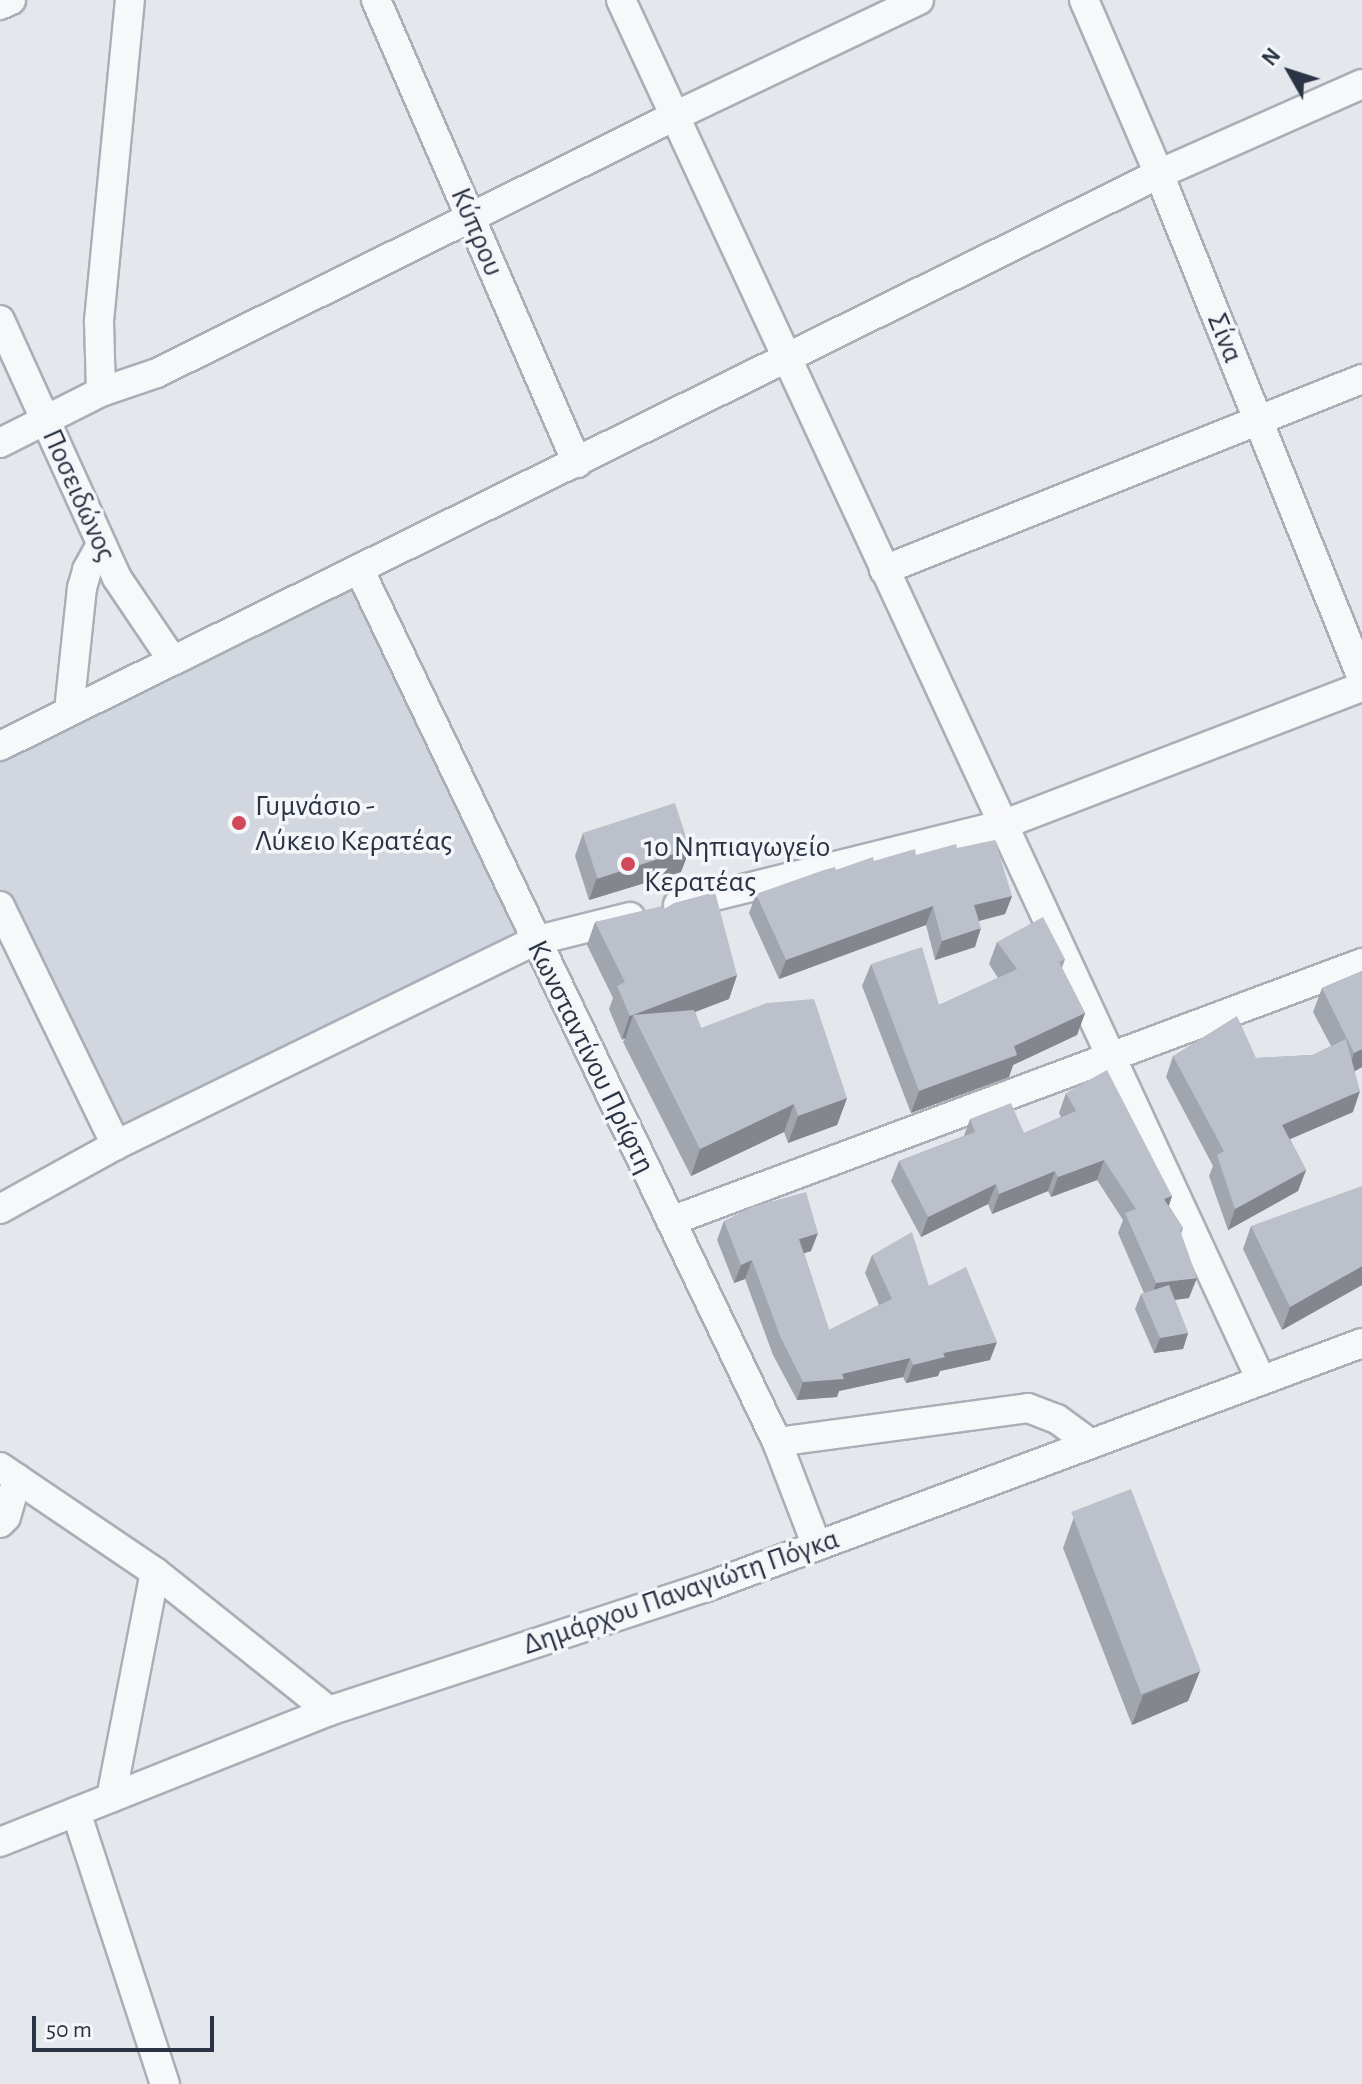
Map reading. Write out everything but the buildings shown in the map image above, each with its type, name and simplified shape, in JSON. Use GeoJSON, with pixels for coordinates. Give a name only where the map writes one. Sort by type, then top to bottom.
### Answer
{"type":"FeatureCollection","features":[{"type":"Feature","properties":{"kind":"street"},"geometry":{"type":"LineString","coordinates":[[0,5],[11,0]]}},
{"type":"Feature","properties":{"kind":"street"},"geometry":{"type":"LineString","coordinates":[[101,392],[99,321],[130,0]]}},
{"type":"Feature","properties":{"kind":"street","name":"Κύπρου"},"geometry":{"type":"LineString","coordinates":[[376,0],[577,463]]}},
{"type":"Feature","properties":{"kind":"street"},"geometry":{"type":"LineString","coordinates":[[621,0],[1261,1380]]}},
{"type":"Feature","properties":{"kind":"street"},"geometry":{"type":"LineString","coordinates":[[0,443],[101,392],[157,373],[675,116],[919,0]]}},
{"type":"Feature","properties":{"kind":"street","name":"Σίνα"},"geometry":{"type":"LineString","coordinates":[[1084,0],[1159,174],[1362,678]]}},
{"type":"Feature","properties":{"kind":"street"},"geometry":{"type":"LineString","coordinates":[[0,746],[1159,174],[1362,84]]}},
{"type":"Feature","properties":{"kind":"street","name":"Ποσειδώνος"},"geometry":{"type":"LineString","coordinates":[[0,320],[117,578],[173,661]]}},
{"type":"Feature","properties":{"kind":"street"},"geometry":{"type":"LineString","coordinates":[[884,570],[1259,423],[1362,379]]}},
{"type":"Feature","properties":{"kind":"street"},"geometry":{"type":"LineString","coordinates":[[69,711],[82,588],[87,570],[101,545]]}},
{"type":"Feature","properties":{"kind":"street","name":"Κωνσταντίνου Πρίφτη"},"geometry":{"type":"LineString","coordinates":[[360,571],[534,941],[777,1442],[817,1546]]}},
{"type":"Feature","properties":{"kind":"street"},"geometry":{"type":"LineString","coordinates":[[0,1209],[116,1145],[534,941],[1002,825],[1362,687]]}},
{"type":"Feature","properties":{"kind":"street"},"geometry":{"type":"LineString","coordinates":[[0,906],[116,1145]]}},
{"type":"Feature","properties":{"kind":"street"},"geometry":{"type":"LineString","coordinates":[[671,1221],[1112,1059],[1362,963]]}},
{"type":"Feature","properties":{"kind":"street","name":"Δημάρχου Παναγιώτη Πόγκα"},"geometry":{"type":"LineString","coordinates":[[0,1842],[329,1711],[704,1588],[1362,1343]]}},
{"type":"Feature","properties":{"kind":"street"},"geometry":{"type":"LineString","coordinates":[[777,1442],[1028,1408],[1057,1419],[1091,1444]]}},
{"type":"Feature","properties":{"kind":"street"},"geometry":{"type":"LineString","coordinates":[[0,1523],[6,1517],[8,1473]]}},
{"type":"Feature","properties":{"kind":"street"},"geometry":{"type":"LineString","coordinates":[[8,1473],[155,1572],[329,1711]]}},
{"type":"Feature","properties":{"kind":"street"},"geometry":{"type":"LineString","coordinates":[[111,1798],[155,1572]]}},
{"type":"Feature","properties":{"kind":"street"},"geometry":{"type":"LineString","coordinates":[[76,1812],[165,2084]]}},
{"type":"Feature","properties":{"kind":"shaded area","name":"Γυμνάσιο - Λύκειο Κερατέας"},"geometry":{"type":"Polygon","coordinates":[[[354,569],[533,932],[116,1129],[0,896],[0,750],[354,569]]]}},
{"type":"Feature","properties":{"kind":"place","name":"Γυμνάσιο - Λύκειο Κερατέας"},"geometry":{"type":"Point","coordinates":[239,823]}},
{"type":"Feature","properties":{"kind":"place","name":"1ο Νηπιαγωγείο Κερατέας"},"geometry":{"type":"Point","coordinates":[628,864]}}]}
